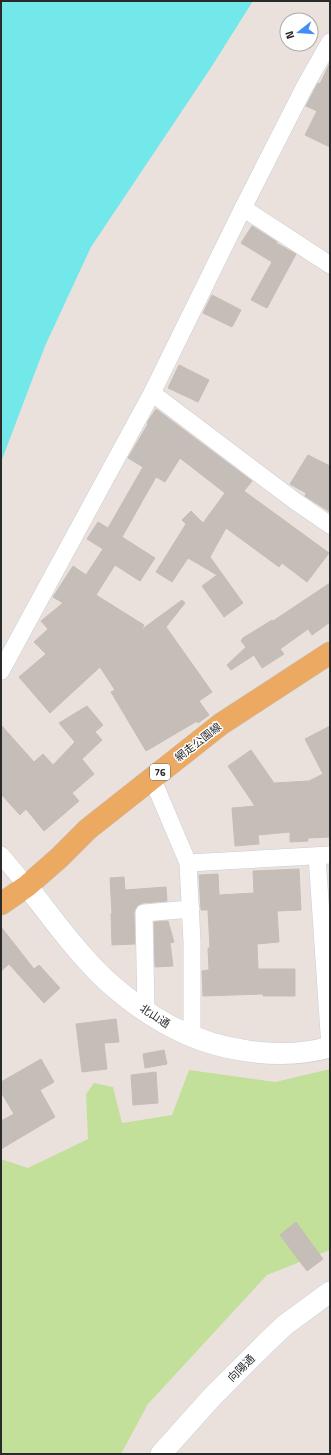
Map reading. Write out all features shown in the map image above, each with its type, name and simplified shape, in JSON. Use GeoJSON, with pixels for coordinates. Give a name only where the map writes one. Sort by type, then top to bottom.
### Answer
{"type":"FeatureCollection","features":[{"type":"Feature","properties":{"kind":"main road","name":"網走公園線"},"geometry":{"type":"LineString","coordinates":[[1,904],[27,886],[60,857],[88,829],[221,724],[330,653]]}},
{"type":"Feature","properties":{"kind":"street"},"geometry":{"type":"LineString","coordinates":[[1,671],[152,393],[243,208],[305,86],[330,42]]}},
{"type":"Feature","properties":{"kind":"street"},"geometry":{"type":"LineString","coordinates":[[243,208],[330,265]]}},
{"type":"Feature","properties":{"kind":"street"},"geometry":{"type":"LineString","coordinates":[[152,393],[295,501],[330,525]]}},
{"type":"Feature","properties":{"kind":"street"},"geometry":{"type":"LineString","coordinates":[[152,778],[188,863],[191,909],[192,1036]]}},
{"type":"Feature","properties":{"kind":"street"},"geometry":{"type":"LineString","coordinates":[[1,855],[27,886]]}},
{"type":"Feature","properties":{"kind":"street"},"geometry":{"type":"LineString","coordinates":[[188,863],[324,855],[330,1047]]}},
{"type":"Feature","properties":{"kind":"street","name":"北山通"},"geometry":{"type":"LineString","coordinates":[[27,886],[84,957],[107,981],[146,1011],[174,1028],[192,1036],[245,1051],[269,1054],[320,1050],[330,1047]]}},
{"type":"Feature","properties":{"kind":"street"},"geometry":{"type":"LineString","coordinates":[[146,1011],[144,913],[191,909]]}},
{"type":"Feature","properties":{"kind":"street","name":"向陽通"},"geometry":{"type":"LineString","coordinates":[[161,1454],[212,1397],[268,1341],[285,1325],[330,1292]]}},
{"type":"Feature","properties":{"kind":"green space"},"geometry":{"type":"Polygon","coordinates":[[[330,1069],[330,1250],[267,1275],[148,1404],[121,1454],[1,1454],[1,1159],[28,1168],[88,1139],[86,1094],[94,1083],[113,1087],[122,1123],[172,1115],[189,1070],[275,1082],[330,1069]]]}},
{"type":"Feature","properties":{"kind":"water"},"geometry":{"type":"Polygon","coordinates":[[[1,1],[253,1],[210,69],[91,247],[45,346],[1,462],[1,1]]]}},
{"type":"Feature","properties":{"kind":"building"},"geometry":{"type":"Polygon","coordinates":[[[330,63],[330,147],[305,135],[317,111],[306,106],[318,83],[320,84],[330,63]]]}},
{"type":"Feature","properties":{"kind":"building"},"geometry":{"type":"Polygon","coordinates":[[[252,226],[277,242],[276,243],[296,254],[267,308],[251,300],[272,262],[241,243],[252,226]]]}},
{"type":"Feature","properties":{"kind":"building"},"geometry":{"type":"Polygon","coordinates":[[[212,295],[241,310],[232,327],[203,313],[212,295]]]}},
{"type":"Feature","properties":{"kind":"building"},"geometry":{"type":"Polygon","coordinates":[[[179,365],[209,380],[198,402],[168,388],[179,365]]]}},
{"type":"Feature","properties":{"kind":"building"},"geometry":{"type":"Polygon","coordinates":[[[156,409],[252,481],[244,491],[329,553],[307,582],[282,563],[279,567],[226,528],[210,557],[243,603],[224,617],[202,586],[217,575],[188,558],[172,582],[156,572],[186,524],[182,520],[191,511],[203,523],[225,493],[180,458],[165,482],[156,477],[122,537],[155,558],[140,581],[115,565],[96,595],[144,625],[141,630],[182,600],[185,603],[166,627],[212,692],[199,701],[209,715],[198,723],[197,721],[146,751],[111,692],[115,690],[100,667],[50,713],[19,677],[46,654],[34,642],[48,629],[41,621],[63,603],[53,597],[73,566],[86,575],[103,549],[87,539],[98,522],[108,528],[143,467],[128,458],[156,409]]]}},
{"type":"Feature","properties":{"kind":"building"},"geometry":{"type":"Polygon","coordinates":[[[308,455],[330,466],[330,512],[305,496],[306,493],[290,484],[308,455]]]}},
{"type":"Feature","properties":{"kind":"building"},"geometry":{"type":"Polygon","coordinates":[[[330,583],[330,622],[312,635],[308,629],[280,649],[284,654],[262,668],[254,655],[231,670],[227,665],[246,647],[241,641],[243,638],[272,620],[273,621],[330,583]]]}},
{"type":"Feature","properties":{"kind":"building"},"geometry":{"type":"Polygon","coordinates":[[[87,706],[103,725],[95,732],[102,740],[82,759],[94,774],[72,793],[79,801],[44,831],[26,809],[20,815],[1,794],[1,725],[34,762],[43,754],[53,765],[75,742],[59,723],[87,706]]]}},
{"type":"Feature","properties":{"kind":"building"},"geometry":{"type":"Polygon","coordinates":[[[330,726],[330,837],[308,838],[308,841],[290,842],[290,832],[258,835],[259,844],[235,846],[232,808],[255,806],[228,766],[251,750],[274,783],[309,781],[323,774],[305,739],[330,726]]]}},
{"type":"Feature","properties":{"kind":"building"},"geometry":{"type":"Polygon","coordinates":[[[299,869],[301,910],[277,911],[279,942],[257,944],[258,969],[295,969],[295,996],[263,996],[263,994],[203,996],[202,971],[209,970],[208,948],[210,948],[208,910],[201,910],[199,875],[218,874],[219,895],[254,893],[253,871],[299,869]]]}},
{"type":"Feature","properties":{"kind":"building"},"geometry":{"type":"Polygon","coordinates":[[[124,877],[125,890],[166,887],[167,901],[143,903],[138,905],[134,913],[135,944],[112,945],[110,878],[124,877]]]}},
{"type":"Feature","properties":{"kind":"building"},"geometry":{"type":"Polygon","coordinates":[[[168,921],[174,942],[170,943],[173,966],[155,967],[154,922],[168,921]]]}},
{"type":"Feature","properties":{"kind":"building"},"geometry":{"type":"Polygon","coordinates":[[[1,927],[34,969],[39,965],[60,988],[44,1003],[9,964],[1,971],[1,927]]]}},
{"type":"Feature","properties":{"kind":"building"},"geometry":{"type":"Polygon","coordinates":[[[116,1019],[119,1042],[104,1043],[107,1069],[82,1072],[76,1024],[116,1019]]]}},
{"type":"Feature","properties":{"kind":"building"},"geometry":{"type":"Polygon","coordinates":[[[164,1050],[167,1064],[145,1068],[143,1054],[164,1050]]]}},
{"type":"Feature","properties":{"kind":"building"},"geometry":{"type":"Polygon","coordinates":[[[41,1059],[54,1082],[40,1090],[55,1117],[1,1149],[1,1121],[14,1114],[1,1092],[1,1082],[41,1059]]]}},
{"type":"Feature","properties":{"kind":"building"},"geometry":{"type":"Polygon","coordinates":[[[156,1072],[158,1103],[133,1105],[131,1075],[156,1072]]]}},
{"type":"Feature","properties":{"kind":"building"},"geometry":{"type":"Polygon","coordinates":[[[296,1222],[323,1259],[307,1271],[280,1235],[296,1222]]]}}]}
